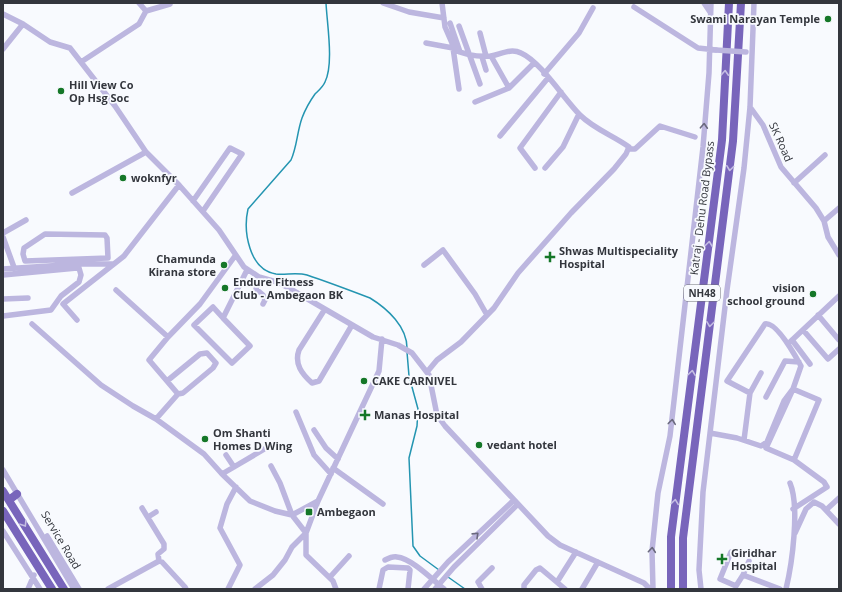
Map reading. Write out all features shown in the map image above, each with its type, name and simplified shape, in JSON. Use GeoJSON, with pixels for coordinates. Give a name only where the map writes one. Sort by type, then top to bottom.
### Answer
{"type":"FeatureCollection","features":[{"type":"Feature","properties":{"kind":"highway","name":"Katraj - Dehu Road Bypass"},"geometry":{"type":"LineString","coordinates":[[670,586],[671,537],[722,140],[729,3]]}},
{"type":"Feature","properties":{"kind":"highway","name":"Katraj - Dehu Road Bypass"},"geometry":{"type":"LineString","coordinates":[[682,586],[683,538],[734,142],[741,3]]}},
{"type":"Feature","properties":{"kind":"highway"},"geometry":{"type":"LineString","coordinates":[[3,491],[64,589]]}},
{"type":"Feature","properties":{"kind":"highway"},"geometry":{"type":"LineString","coordinates":[[9,500],[17,494]]}},
{"type":"Feature","properties":{"kind":"highway"},"geometry":{"type":"LineString","coordinates":[[3,511],[52,589]]}},
{"type":"Feature","properties":{"kind":"street"},"geometry":{"type":"LineString","coordinates":[[139,3],[146,11]]}},
{"type":"Feature","properties":{"kind":"street"},"geometry":{"type":"LineString","coordinates":[[383,3],[409,12],[444,18]]}},
{"type":"Feature","properties":{"kind":"street"},"geometry":{"type":"LineString","coordinates":[[442,3],[444,18],[453,48],[459,89]]}},
{"type":"Feature","properties":{"kind":"street"},"geometry":{"type":"LineString","coordinates":[[704,3],[710,12]]}},
{"type":"Feature","properties":{"kind":"street"},"geometry":{"type":"LineString","coordinates":[[652,589],[652,551],[658,492],[670,436],[703,147],[711,3]]}},
{"type":"Feature","properties":{"kind":"street"},"geometry":{"type":"LineString","coordinates":[[701,589],[699,570],[703,492],[750,107],[754,3]]}},
{"type":"Feature","properties":{"kind":"street"},"geometry":{"type":"LineString","coordinates":[[81,62],[139,24],[146,11],[170,4]]}},
{"type":"Feature","properties":{"kind":"street"},"geometry":{"type":"LineString","coordinates":[[634,7],[698,48],[752,52]]}},
{"type":"Feature","properties":{"kind":"street"},"geometry":{"type":"LineString","coordinates":[[500,136],[579,33],[593,8]]}},
{"type":"Feature","properties":{"kind":"street"},"geometry":{"type":"LineString","coordinates":[[3,14],[23,24],[50,42],[70,48],[115,106],[146,152],[194,201],[219,230],[235,256],[247,270],[259,278],[280,283],[373,337],[398,345],[412,353],[427,372],[437,415],[445,426],[554,542],[642,582],[652,589]]}},
{"type":"Feature","properties":{"kind":"street"},"geometry":{"type":"LineString","coordinates":[[450,23],[460,52]]}},
{"type":"Feature","properties":{"kind":"street"},"geometry":{"type":"LineString","coordinates":[[3,49],[23,24]]}},
{"type":"Feature","properties":{"kind":"street"},"geometry":{"type":"LineString","coordinates":[[459,26],[480,84]]}},
{"type":"Feature","properties":{"kind":"street"},"geometry":{"type":"LineString","coordinates":[[480,33],[486,56],[486,70]]}},
{"type":"Feature","properties":{"kind":"street"},"geometry":{"type":"LineString","coordinates":[[426,43],[453,48],[460,52],[469,54],[486,56],[515,51],[528,57],[561,92],[579,114],[600,130],[629,147],[628,149]]}},
{"type":"Feature","properties":{"kind":"street"},"geometry":{"type":"LineString","coordinates":[[486,56],[509,88]]}},
{"type":"Feature","properties":{"kind":"street"},"geometry":{"type":"LineString","coordinates":[[476,102],[509,88],[534,64]]}},
{"type":"Feature","properties":{"kind":"street"},"geometry":{"type":"LineString","coordinates":[[535,168],[520,148],[561,92]]}},
{"type":"Feature","properties":{"kind":"street","name":"SK Road"},"geometry":{"type":"LineString","coordinates":[[750,107],[763,125],[781,167],[816,208],[824,221],[828,237],[839,255]]}},
{"type":"Feature","properties":{"kind":"street"},"geometry":{"type":"LineString","coordinates":[[545,168],[563,147],[579,114]]}},
{"type":"Feature","properties":{"kind":"street"},"geometry":{"type":"LineString","coordinates":[[628,149],[635,149],[660,126],[695,137]]}},
{"type":"Feature","properties":{"kind":"street"},"geometry":{"type":"LineString","coordinates":[[194,201],[230,148],[242,154],[202,211]]}},
{"type":"Feature","properties":{"kind":"street"},"geometry":{"type":"LineString","coordinates":[[427,372],[437,360],[461,342],[494,308],[518,273],[571,213],[614,169],[628,149]]}},
{"type":"Feature","properties":{"kind":"street"},"geometry":{"type":"LineString","coordinates":[[72,193],[146,152]]}},
{"type":"Feature","properties":{"kind":"street"},"geometry":{"type":"LineString","coordinates":[[794,183],[825,155]]}},
{"type":"Feature","properties":{"kind":"street"},"geometry":{"type":"LineString","coordinates":[[77,320],[63,304],[124,256],[179,185]]}},
{"type":"Feature","properties":{"kind":"street"},"geometry":{"type":"LineString","coordinates":[[824,221],[839,208]]}},
{"type":"Feature","properties":{"kind":"street"},"geometry":{"type":"LineString","coordinates":[[3,233],[26,220]]}},
{"type":"Feature","properties":{"kind":"street"},"geometry":{"type":"LineString","coordinates":[[3,274],[15,271],[79,264],[107,258],[107,237],[45,234],[26,246],[23,251],[25,262],[79,264],[113,264]]}},
{"type":"Feature","properties":{"kind":"street"},"geometry":{"type":"LineString","coordinates":[[3,237],[15,271]]}},
{"type":"Feature","properties":{"kind":"street"},"geometry":{"type":"LineString","coordinates":[[424,265],[443,250],[475,294],[487,315]]}},
{"type":"Feature","properties":{"kind":"street"},"geometry":{"type":"LineString","coordinates":[[178,394],[149,360],[168,337],[200,304],[235,256]]}},
{"type":"Feature","properties":{"kind":"street"},"geometry":{"type":"LineString","coordinates":[[3,316],[51,310],[61,296],[79,282],[81,275],[79,264]]}},
{"type":"Feature","properties":{"kind":"street"},"geometry":{"type":"LineString","coordinates":[[3,269],[15,271]]}},
{"type":"Feature","properties":{"kind":"street"},"geometry":{"type":"LineString","coordinates":[[222,318],[247,270]]}},
{"type":"Feature","properties":{"kind":"street"},"geometry":{"type":"LineString","coordinates":[[259,278],[256,290],[263,295],[265,300],[263,304]]}},
{"type":"Feature","properties":{"kind":"street"},"geometry":{"type":"LineString","coordinates":[[116,290],[168,337]]}},
{"type":"Feature","properties":{"kind":"street"},"geometry":{"type":"LineString","coordinates":[[810,364],[791,341],[839,296]]}},
{"type":"Feature","properties":{"kind":"street"},"geometry":{"type":"LineString","coordinates":[[3,299],[28,298]]}},
{"type":"Feature","properties":{"kind":"street"},"geometry":{"type":"LineString","coordinates":[[212,307],[222,318],[250,346],[232,363],[194,325],[212,307]]}},
{"type":"Feature","properties":{"kind":"street"},"geometry":{"type":"LineString","coordinates":[[325,309],[296,357],[297,364],[312,383],[319,381],[352,325]]}},
{"type":"Feature","properties":{"kind":"street"},"geometry":{"type":"LineString","coordinates":[[818,315],[839,340]]}},
{"type":"Feature","properties":{"kind":"street"},"geometry":{"type":"LineString","coordinates":[[32,324],[101,385],[156,419],[204,454],[250,501],[276,511],[292,515],[318,501]]}},
{"type":"Feature","properties":{"kind":"street"},"geometry":{"type":"LineString","coordinates":[[750,393],[728,383],[727,378],[765,324],[771,324],[782,336],[799,362],[800,371],[766,448],[794,460],[824,482],[827,487],[793,509]]}},
{"type":"Feature","properties":{"kind":"street"},"geometry":{"type":"LineString","coordinates":[[803,330],[828,359],[839,349]]}},
{"type":"Feature","properties":{"kind":"street"},"geometry":{"type":"LineString","coordinates":[[336,589],[336,585],[330,578],[306,555],[306,533],[318,501],[379,371],[382,339]]}},
{"type":"Feature","properties":{"kind":"street"},"geometry":{"type":"LineString","coordinates":[[156,419],[178,394],[183,393],[213,368],[216,363],[207,353],[200,354],[167,381]]}},
{"type":"Feature","properties":{"kind":"street"},"geometry":{"type":"LineString","coordinates":[[766,397],[785,361],[799,362]]}},
{"type":"Feature","properties":{"kind":"street"},"geometry":{"type":"LineString","coordinates":[[744,440],[750,393],[761,374]]}},
{"type":"Feature","properties":{"kind":"street"},"geometry":{"type":"LineString","coordinates":[[710,433],[744,440],[761,446],[767,442],[784,401],[793,389]]}},
{"type":"Feature","properties":{"kind":"street"},"geometry":{"type":"LineString","coordinates":[[793,389],[820,400],[794,460]]}},
{"type":"Feature","properties":{"kind":"street"},"geometry":{"type":"LineString","coordinates":[[296,412],[314,455],[332,471],[383,504]]}},
{"type":"Feature","properties":{"kind":"street"},"geometry":{"type":"LineString","coordinates":[[314,430],[326,448],[338,459]]}},
{"type":"Feature","properties":{"kind":"street"},"geometry":{"type":"LineString","coordinates":[[222,474],[273,444]]}},
{"type":"Feature","properties":{"kind":"street"},"geometry":{"type":"LineString","coordinates":[[226,454],[234,467]]}},
{"type":"Feature","properties":{"kind":"street"},"geometry":{"type":"LineString","coordinates":[[271,466],[280,483],[292,515],[306,533]]}},
{"type":"Feature","properties":{"kind":"street"},"geometry":{"type":"LineString","coordinates":[[3,470],[74,589]]}},
{"type":"Feature","properties":{"kind":"street"},"geometry":{"type":"LineString","coordinates":[[786,589],[794,535],[793,489],[790,483]]}},
{"type":"Feature","properties":{"kind":"street"},"geometry":{"type":"LineString","coordinates":[[228,589],[240,565],[220,528],[227,504],[236,487]]}},
{"type":"Feature","properties":{"kind":"street"},"geometry":{"type":"LineString","coordinates":[[826,510],[839,498]]}},
{"type":"Feature","properties":{"kind":"street"},"geometry":{"type":"LineString","coordinates":[[424,589],[448,562],[516,502]]}},
{"type":"Feature","properties":{"kind":"street"},"geometry":{"type":"LineString","coordinates":[[438,585],[516,502]]}},
{"type":"Feature","properties":{"kind":"street"},"geometry":{"type":"LineString","coordinates":[[794,535],[806,509],[811,503],[817,502],[839,524]]}},
{"type":"Feature","properties":{"kind":"street","name":"Service Road"},"geometry":{"type":"LineString","coordinates":[[23,504],[31,511],[79,589]]}},
{"type":"Feature","properties":{"kind":"street"},"geometry":{"type":"LineString","coordinates":[[142,508],[165,546],[164,549],[158,554],[159,561],[162,562],[186,589]]}},
{"type":"Feature","properties":{"kind":"street"},"geometry":{"type":"LineString","coordinates":[[148,518],[156,512]]}},
{"type":"Feature","properties":{"kind":"street"},"geometry":{"type":"LineString","coordinates":[[3,531],[40,589]]}},
{"type":"Feature","properties":{"kind":"street"},"geometry":{"type":"LineString","coordinates":[[254,589],[273,574],[285,560],[292,547],[306,533]]}},
{"type":"Feature","properties":{"kind":"street"},"geometry":{"type":"LineString","coordinates":[[557,582],[576,552]]}},
{"type":"Feature","properties":{"kind":"street"},"geometry":{"type":"LineString","coordinates":[[731,552],[720,579],[736,586],[749,561]]}},
{"type":"Feature","properties":{"kind":"street"},"geometry":{"type":"LineString","coordinates":[[330,578],[349,556]]}},
{"type":"Feature","properties":{"kind":"street"},"geometry":{"type":"LineString","coordinates":[[384,560],[395,556],[400,557],[412,563],[434,578],[438,585],[444,589]]}},
{"type":"Feature","properties":{"kind":"street"},"geometry":{"type":"LineString","coordinates":[[108,589],[159,561]]}},
{"type":"Feature","properties":{"kind":"street"},"geometry":{"type":"LineString","coordinates":[[582,589],[598,562]]}},
{"type":"Feature","properties":{"kind":"street"},"geometry":{"type":"LineString","coordinates":[[379,589],[383,570],[388,566],[408,568],[410,570],[408,589]]}},
{"type":"Feature","properties":{"kind":"street"},"geometry":{"type":"LineString","coordinates":[[482,589],[478,582],[492,568]]}},
{"type":"Feature","properties":{"kind":"street"},"geometry":{"type":"LineString","coordinates":[[524,589],[524,585],[538,568],[540,568],[565,589]]}},
{"type":"Feature","properties":{"kind":"street"},"geometry":{"type":"LineString","coordinates":[[28,589],[32,575],[41,570]]}},
{"type":"Feature","properties":{"kind":"street"},"geometry":{"type":"LineString","coordinates":[[743,575],[780,589]]}},
{"type":"Feature","properties":{"kind":"street"},"geometry":{"type":"LineString","coordinates":[[639,589],[642,582]]}},
{"type":"Feature","properties":{"kind":"street"},"geometry":{"type":"LineString","coordinates":[[261,584],[265,589]]}},
{"type":"Feature","properties":{"kind":"waterway"},"geometry":{"type":"LineString","coordinates":[[326,3],[330,55],[328,74],[324,84],[315,94],[303,115],[295,150],[291,160],[248,209],[246,228],[250,248],[254,257],[267,271],[276,274],[307,275],[370,298],[377,302],[390,313],[400,326],[404,333],[407,348]]}},
{"type":"Feature","properties":{"kind":"waterway"},"geometry":{"type":"LineString","coordinates":[[407,352],[409,376],[418,409],[417,426],[409,458],[413,546],[420,556],[439,570]]}},
{"type":"Feature","properties":{"kind":"waterway"},"geometry":{"type":"LineString","coordinates":[[448,577],[465,589]]}},
{"type":"Feature","properties":{"kind":"place","name":"Swami Narayan Temple"},"geometry":{"type":"Point","coordinates":[828,19]}},
{"type":"Feature","properties":{"kind":"place","name":"Hill View Co Op Hsg Soc"},"geometry":{"type":"Point","coordinates":[61,91]}},
{"type":"Feature","properties":{"kind":"place","name":"woknfyr"},"geometry":{"type":"Point","coordinates":[123,178]}},
{"type":"Feature","properties":{"kind":"place","name":"Shwas Multispeciality Hospital"},"geometry":{"type":"Point","coordinates":[550,257]}},
{"type":"Feature","properties":{"kind":"place","name":"Chamunda Kirana store"},"geometry":{"type":"Point","coordinates":[224,265]}},
{"type":"Feature","properties":{"kind":"place","name":"Endure Fitness Club - Ambegaon BK"},"geometry":{"type":"Point","coordinates":[225,288]}},
{"type":"Feature","properties":{"kind":"place","name":"vision school ground"},"geometry":{"type":"Point","coordinates":[813,294]}},
{"type":"Feature","properties":{"kind":"place","name":"CAKE CARNIVEL"},"geometry":{"type":"Point","coordinates":[364,381]}},
{"type":"Feature","properties":{"kind":"place","name":"Manas Hospital"},"geometry":{"type":"Point","coordinates":[365,415]}},
{"type":"Feature","properties":{"kind":"place","name":"Om Shanti Homes D Wing"},"geometry":{"type":"Point","coordinates":[205,439]}},
{"type":"Feature","properties":{"kind":"place","name":"vedant hotel"},"geometry":{"type":"Point","coordinates":[479,445]}},
{"type":"Feature","properties":{"kind":"place","name":"Ambegaon"},"geometry":{"type":"Point","coordinates":[309,512]}},
{"type":"Feature","properties":{"kind":"place","name":"Giridhar Hospital"},"geometry":{"type":"Point","coordinates":[722,559]}}]}
